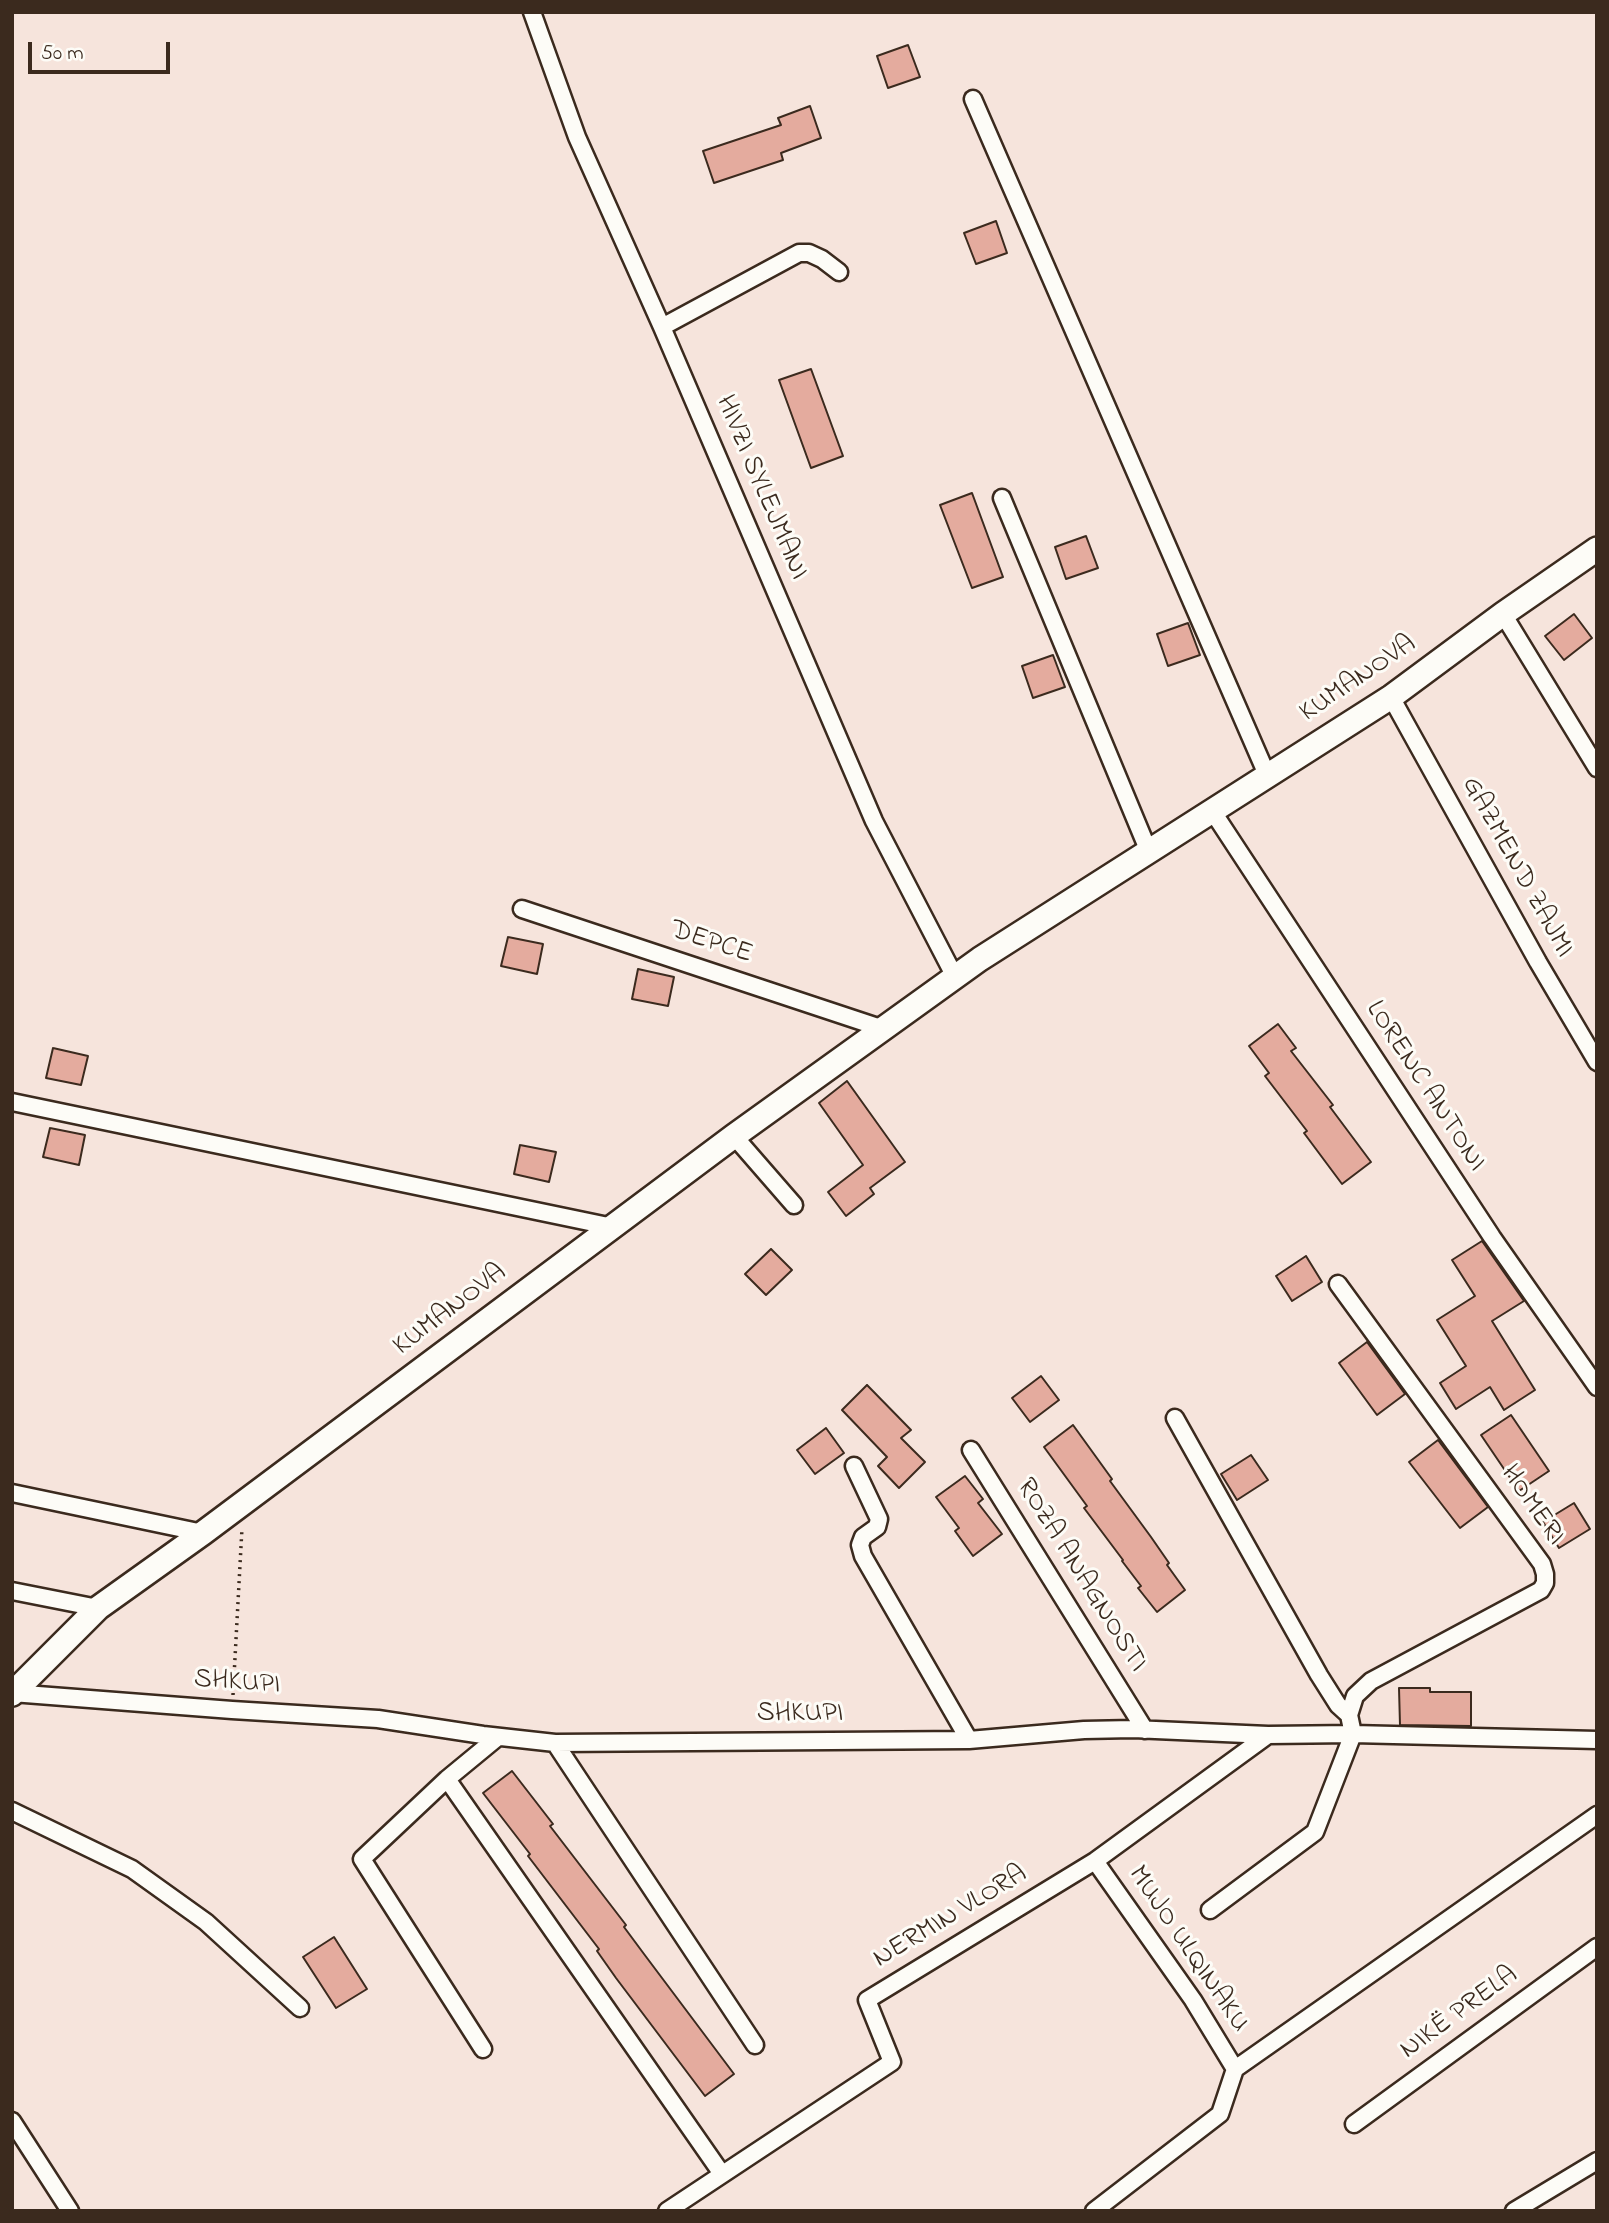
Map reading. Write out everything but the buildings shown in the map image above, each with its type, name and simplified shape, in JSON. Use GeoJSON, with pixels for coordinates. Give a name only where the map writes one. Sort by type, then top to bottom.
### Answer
{"type":"FeatureCollection","features":[{"type":"Feature","properties":{"kind":"main road","name":"KUMANOVA"},"geometry":{"type":"LineString","coordinates":[[13,1693],[98,1608],[734,1136],[955,977],[1391,697],[1597,549]]}},
{"type":"Feature","properties":{"kind":"street","name":"HIVZI SYLEJMANI"},"geometry":{"type":"LineString","coordinates":[[537,14],[577,136],[874,821],[955,977]]}},
{"type":"Feature","properties":{"kind":"street"},"geometry":{"type":"LineString","coordinates":[[973,99],[1268,776]]}},
{"type":"Feature","properties":{"kind":"street"},"geometry":{"type":"LineString","coordinates":[[662,327],[799,253],[809,253],[822,259],[839,272]]}},
{"type":"Feature","properties":{"kind":"street"},"geometry":{"type":"LineString","coordinates":[[1002,498],[1149,852]]}},
{"type":"Feature","properties":{"kind":"street"},"geometry":{"type":"LineString","coordinates":[[1503,614],[1597,768]]}},
{"type":"Feature","properties":{"kind":"street","name":"GAZMEND ZAJMI"},"geometry":{"type":"LineString","coordinates":[[1391,697],[1531,950],[1597,1062]]}},
{"type":"Feature","properties":{"kind":"street","name":"LORENC ANTONI"},"geometry":{"type":"LineString","coordinates":[[1213,812],[1492,1237],[1597,1387]]}},
{"type":"Feature","properties":{"kind":"street","name":"DEPCE"},"geometry":{"type":"LineString","coordinates":[[522,909],[884,1029]]}},
{"type":"Feature","properties":{"kind":"street"},"geometry":{"type":"LineString","coordinates":[[12,1102],[613,1227]]}},
{"type":"Feature","properties":{"kind":"street"},"geometry":{"type":"LineString","coordinates":[[734,1136],[794,1205]]}},
{"type":"Feature","properties":{"kind":"street","name":"HOMERI"},"geometry":{"type":"LineString","coordinates":[[1338,1284],[1542,1564],[1545,1574],[1545,1583],[1541,1590],[1371,1681],[1355,1696],[1349,1715]]}},
{"type":"Feature","properties":{"kind":"street"},"geometry":{"type":"LineString","coordinates":[[1175,1418],[1319,1675],[1338,1704],[1349,1715],[1353,1734],[1315,1832],[1210,1910]]}},
{"type":"Feature","properties":{"kind":"street","name":"ROZA ANAGNOSTI"},"geometry":{"type":"LineString","coordinates":[[971,1450],[1145,1730]]}},
{"type":"Feature","properties":{"kind":"street"},"geometry":{"type":"LineString","coordinates":[[855,1466],[879,1519],[877,1527],[863,1537],[860,1545],[863,1556],[969,1740]]}},
{"type":"Feature","properties":{"kind":"street"},"geometry":{"type":"LineString","coordinates":[[12,1493],[202,1533]]}},
{"type":"Feature","properties":{"kind":"street"},"geometry":{"type":"LineString","coordinates":[[12,1591],[98,1608]]}},
{"type":"Feature","properties":{"kind":"street","name":"SHKUPI"},"geometry":{"type":"LineString","coordinates":[[13,1693],[378,1719],[555,1743],[969,1740],[1084,1730],[1597,1740]]}},
{"type":"Feature","properties":{"kind":"street","name":"NERMIN VLORA"},"geometry":{"type":"LineString","coordinates":[[667,2211],[892,2062],[867,2000],[1095,1861],[1268,1735]]}},
{"type":"Feature","properties":{"kind":"street"},"geometry":{"type":"LineString","coordinates":[[483,2049],[362,1859],[447,1779],[498,1737]]}},
{"type":"Feature","properties":{"kind":"street"},"geometry":{"type":"LineString","coordinates":[[555,1743],[755,2045]]}},
{"type":"Feature","properties":{"kind":"street"},"geometry":{"type":"LineString","coordinates":[[447,1779],[722,2174]]}},
{"type":"Feature","properties":{"kind":"street"},"geometry":{"type":"LineString","coordinates":[[12,1811],[132,1869],[206,1922],[300,2008]]}},
{"type":"Feature","properties":{"kind":"street"},"geometry":{"type":"LineString","coordinates":[[1094,2211],[1220,2114],[1235,2069],[1597,1815]]}},
{"type":"Feature","properties":{"kind":"street","name":"MUJO ULQINAKU"},"geometry":{"type":"LineString","coordinates":[[1095,1861],[1193,2000],[1235,2069]]}},
{"type":"Feature","properties":{"kind":"street","name":"NIKË PRELA"},"geometry":{"type":"LineString","coordinates":[[1354,2124],[1597,1947]]}},
{"type":"Feature","properties":{"kind":"street"},"geometry":{"type":"LineString","coordinates":[[12,2121],[70,2211]]}},
{"type":"Feature","properties":{"kind":"street"},"geometry":{"type":"LineString","coordinates":[[1514,2211],[1597,2161]]}},
{"type":"Feature","properties":{"kind":"path"},"geometry":{"type":"LineString","coordinates":[[232,1710],[244,1502]]}}]}
